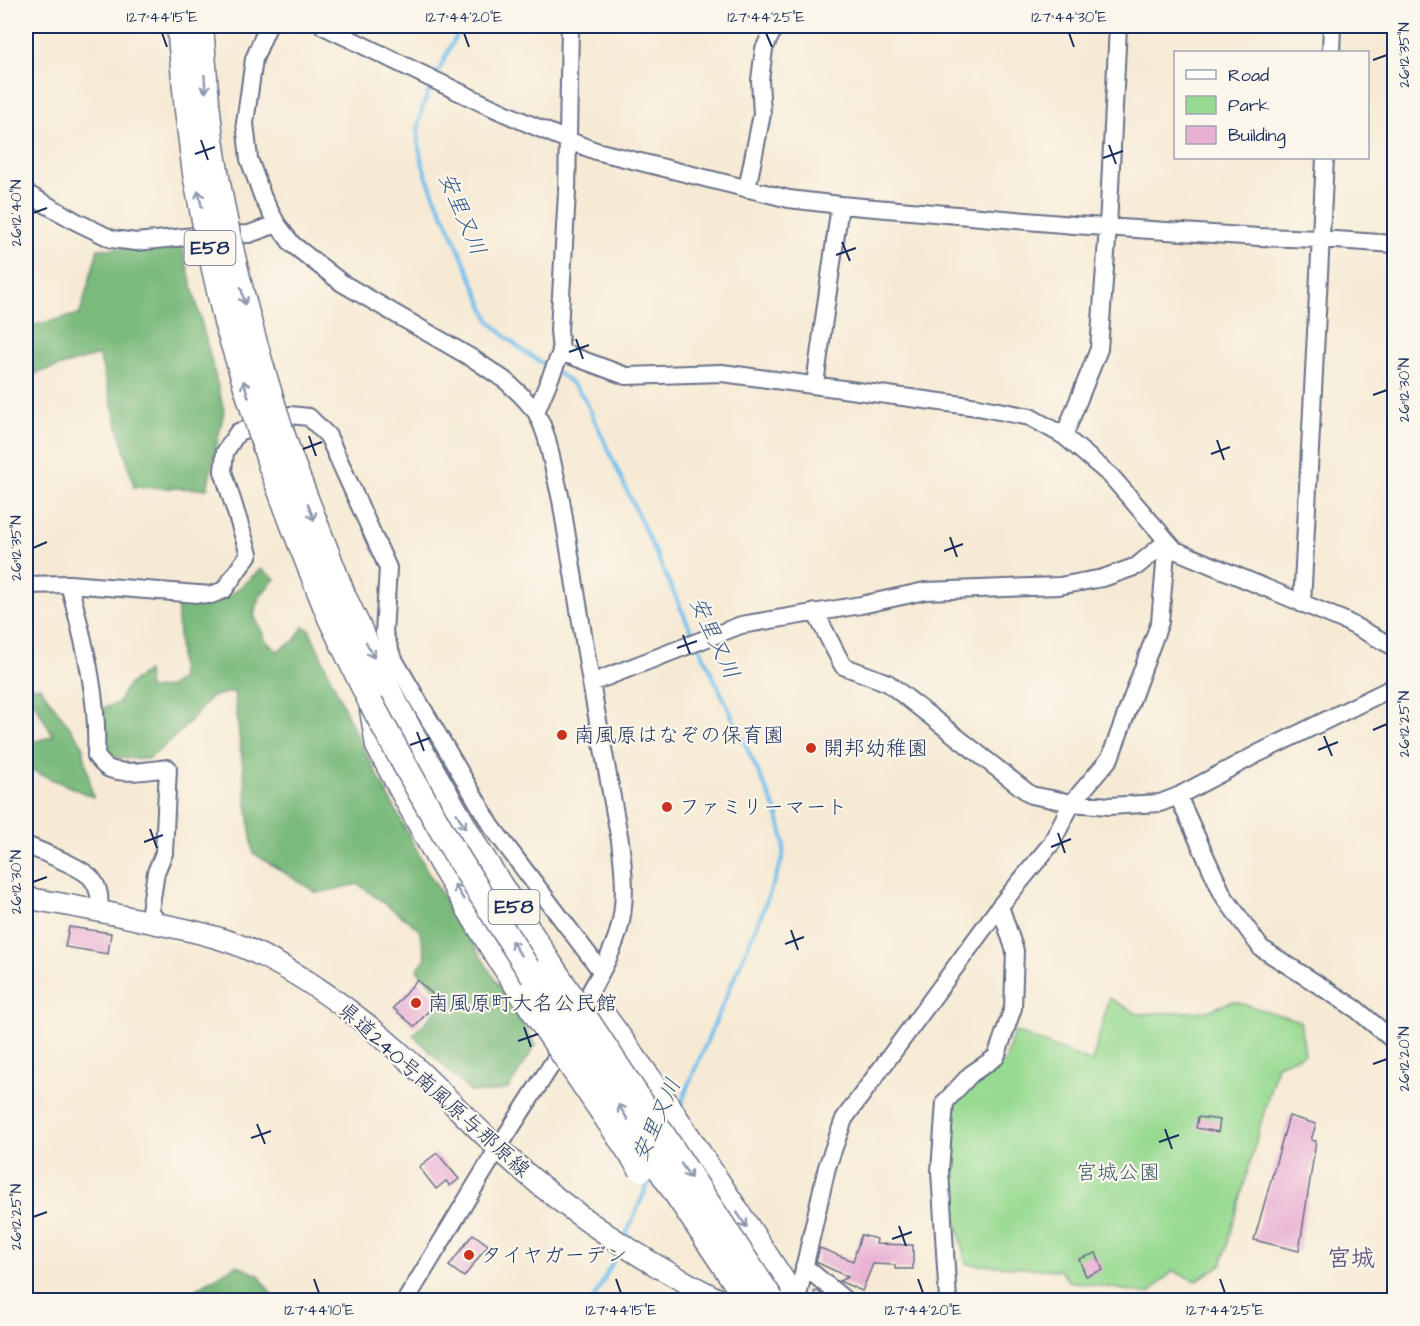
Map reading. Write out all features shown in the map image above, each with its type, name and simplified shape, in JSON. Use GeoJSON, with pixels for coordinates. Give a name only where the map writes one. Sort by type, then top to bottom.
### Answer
{"type":"FeatureCollection","features":[{"type":"Feature","properties":{"kind":"highway","name":"E58"},"geometry":{"type":"LineString","coordinates":[[179,26],[193,164],[226,322],[280,461],[391,694],[477,849],[550,964],[772,1300]]}},
{"type":"Feature","properties":{"kind":"highway","name":"E58"},"geometry":{"type":"LineString","coordinates":[[201,26],[207,112],[229,236],[268,392],[296,533],[330,618],[371,703],[460,860],[570,1032],[747,1300]]}},
{"type":"Feature","properties":{"kind":"highway"},"geometry":{"type":"LineString","coordinates":[[371,703],[378,746],[451,880],[523,995],[730,1300]]}},
{"type":"Feature","properties":{"kind":"highway"},"geometry":{"type":"LineString","coordinates":[[550,964],[582,990],[623,1041],[796,1300]]}},
{"type":"Feature","properties":{"kind":"main road","name":"県道240号南風原与那原線"},"geometry":{"type":"LineString","coordinates":[[26,898],[99,910],[197,933],[249,949],[300,976],[340,1003],[409,1061],[526,1174],[558,1199],[588,1222],[643,1257],[719,1300]]}},
{"type":"Feature","properties":{"kind":"street"},"geometry":{"type":"LineString","coordinates":[[268,26],[254,59],[245,123],[249,159],[263,198],[276,224],[292,244],[342,283],[475,360],[506,381],[536,412],[547,439],[561,500],[624,868],[622,911],[618,932],[601,971],[554,1061],[405,1300]]}},
{"type":"Feature","properties":{"kind":"street"},"geometry":{"type":"LineString","coordinates":[[323,26],[452,88],[596,151],[789,199],[1108,227],[1395,244]]}},
{"type":"Feature","properties":{"kind":"street"},"geometry":{"type":"LineString","coordinates":[[536,412],[561,352],[559,330],[567,193],[570,26]]}},
{"type":"Feature","properties":{"kind":"street"},"geometry":{"type":"LineString","coordinates":[[747,189],[762,114],[760,80],[764,49],[776,26]]}},
{"type":"Feature","properties":{"kind":"street"},"geometry":{"type":"LineString","coordinates":[[1064,436],[1099,349],[1108,227],[1118,26]]}},
{"type":"Feature","properties":{"kind":"street"},"geometry":{"type":"LineString","coordinates":[[1331,51],[1332,26]]}},
{"type":"Feature","properties":{"kind":"street"},"geometry":{"type":"LineString","coordinates":[[1302,604],[1325,159]]}},
{"type":"Feature","properties":{"kind":"street"},"geometry":{"type":"LineString","coordinates":[[26,193],[112,239],[136,242],[195,236],[249,234],[276,224]]}},
{"type":"Feature","properties":{"kind":"street"},"geometry":{"type":"LineString","coordinates":[[815,384],[840,205]]}},
{"type":"Feature","properties":{"kind":"street"},"geometry":{"type":"LineString","coordinates":[[561,352],[626,376],[723,373],[978,407],[1030,417],[1064,436],[1111,476],[1175,550],[1345,621],[1395,646]]}},
{"type":"Feature","properties":{"kind":"street"},"geometry":{"type":"LineString","coordinates":[[26,585],[69,585],[211,595],[224,591],[249,554],[223,471],[225,452],[238,432],[290,415],[309,417],[328,436],[388,568],[384,633],[392,656],[492,827],[601,971]]}},
{"type":"Feature","properties":{"kind":"street"},"geometry":{"type":"LineString","coordinates":[[591,683],[741,625],[861,605],[925,591],[1059,586],[1103,578],[1137,566],[1167,542]]}},
{"type":"Feature","properties":{"kind":"street"},"geometry":{"type":"LineString","coordinates":[[796,1300],[827,1167],[844,1119],[1000,906],[1051,844],[1072,803],[1110,758],[1160,622],[1167,542]]}},
{"type":"Feature","properties":{"kind":"street"},"geometry":{"type":"LineString","coordinates":[[69,585],[81,628],[93,691],[97,729],[96,756],[104,766],[111,770],[129,772],[168,768],[164,853],[156,872],[150,911],[159,924]]}},
{"type":"Feature","properties":{"kind":"street"},"geometry":{"type":"LineString","coordinates":[[814,612],[843,666],[888,683],[1031,795],[1072,803],[1109,806],[1160,803],[1395,687]]}},
{"type":"Feature","properties":{"kind":"street"},"geometry":{"type":"LineString","coordinates":[[1178,796],[1223,895],[1261,948],[1356,1009],[1395,1041]]}},
{"type":"Feature","properties":{"kind":"street"},"geometry":{"type":"LineString","coordinates":[[26,844],[88,875],[97,886],[100,898],[99,910]]}},
{"type":"Feature","properties":{"kind":"street"},"geometry":{"type":"LineString","coordinates":[[948,1300],[940,1171],[945,1102],[971,1074],[996,1057],[1013,1008],[1015,951],[1000,906]]}},
{"type":"Feature","properties":{"kind":"street"},"geometry":{"type":"LineString","coordinates":[[804,1266],[845,1300]]}},
{"type":"Feature","properties":{"kind":"green space"},"geometry":{"type":"Polygon","coordinates":[[[182,246],[224,411],[207,489],[134,487],[99,355],[26,376],[26,327],[80,314],[98,249],[182,246]]]}},
{"type":"Feature","properties":{"kind":"green space"},"geometry":{"type":"Polygon","coordinates":[[[261,569],[275,579],[260,596],[254,615],[266,641],[277,651],[294,641],[303,627],[309,629],[356,734],[429,874],[536,1045],[508,1089],[470,1092],[413,1035],[446,1000],[417,970],[426,958],[419,929],[358,884],[317,893],[253,853],[234,691],[211,697],[182,730],[149,759],[113,758],[102,750],[103,708],[118,703],[127,686],[147,671],[149,689],[169,687],[181,679],[177,597],[202,600],[230,596],[261,569]]]}},
{"type":"Feature","properties":{"kind":"green space"},"geometry":{"type":"Polygon","coordinates":[[[26,686],[40,687],[82,744],[93,797],[26,768],[26,744],[53,736],[34,702],[26,702],[26,686]]]}},
{"type":"Feature","properties":{"kind":"green space","name":"宮城公園"},"geometry":{"type":"Polygon","coordinates":[[[1109,998],[1138,1014],[1207,1011],[1233,1001],[1300,1021],[1305,1054],[1277,1065],[1222,1264],[1196,1281],[1173,1271],[1149,1294],[1069,1281],[1060,1270],[966,1264],[950,1191],[947,1157],[951,1112],[959,1097],[1005,1062],[1014,1031],[1092,1062],[1109,998]]]}},
{"type":"Feature","properties":{"kind":"green space"},"geometry":{"type":"Polygon","coordinates":[[[236,1265],[259,1275],[275,1300],[188,1300],[198,1288],[236,1265]]]}},
{"type":"Feature","properties":{"kind":"building"},"geometry":{"type":"Polygon","coordinates":[[[69,927],[111,933],[108,954],[65,947],[69,927]]]}},
{"type":"Feature","properties":{"kind":"building","name":"南風原町大名公民館"},"geometry":{"type":"Polygon","coordinates":[[[417,980],[438,999],[415,1027],[393,1008],[417,980]]]}},
{"type":"Feature","properties":{"kind":"building"},"geometry":{"type":"Polygon","coordinates":[[[1289,1116],[1316,1124],[1311,1140],[1316,1141],[1299,1251],[1254,1240],[1289,1116]]]}},
{"type":"Feature","properties":{"kind":"building"},"geometry":{"type":"Polygon","coordinates":[[[1198,1117],[1220,1120],[1218,1132],[1196,1128],[1198,1117]]]}},
{"type":"Feature","properties":{"kind":"building"},"geometry":{"type":"Polygon","coordinates":[[[437,1153],[459,1179],[450,1186],[446,1181],[436,1189],[419,1167],[437,1153]]]}},
{"type":"Feature","properties":{"kind":"building","name":"タイヤガーデン"},"geometry":{"type":"Polygon","coordinates":[[[473,1234],[488,1245],[464,1277],[449,1266],[473,1234]]]}},
{"type":"Feature","properties":{"kind":"building"},"geometry":{"type":"Polygon","coordinates":[[[861,1235],[877,1239],[876,1244],[913,1245],[913,1269],[895,1269],[895,1265],[873,1264],[862,1291],[839,1281],[848,1277],[816,1262],[820,1248],[853,1261],[861,1235]]]}},
{"type":"Feature","properties":{"kind":"building"},"geometry":{"type":"Polygon","coordinates":[[[1096,1253],[1103,1270],[1086,1276],[1079,1259],[1096,1253]]]}},
{"type":"Feature","properties":{"kind":"building"},"geometry":{"type":"Polygon","coordinates":[[[817,1291],[829,1300],[818,1300],[814,1292],[817,1291]]]}},
{"type":"Feature","properties":{"kind":"waterway","name":"安里又川"},"geometry":{"type":"LineString","coordinates":[[436,76],[461,26]]}},
{"type":"Feature","properties":{"kind":"waterway","name":"安里又川"},"geometry":{"type":"LineString","coordinates":[[433,83],[423,106],[418,131],[424,170],[489,320],[518,347],[550,368]]}},
{"type":"Feature","properties":{"kind":"waterway","name":"安里又川"},"geometry":{"type":"LineString","coordinates":[[556,372],[572,384],[585,399],[694,637]]}},
{"type":"Feature","properties":{"kind":"waterway","name":"安里又川"},"geometry":{"type":"LineString","coordinates":[[680,1110],[687,1088],[762,913],[783,857],[784,841],[777,812],[699,646]]}},
{"type":"Feature","properties":{"kind":"waterway","name":"安里又川"},"geometry":{"type":"LineString","coordinates":[[625,1237],[652,1175]]}},
{"type":"Feature","properties":{"kind":"waterway","name":"安里又川"},"geometry":{"type":"LineString","coordinates":[[593,1300],[618,1252]]}},
{"type":"Feature","properties":{"kind":"place","name":"南風原はなぞの保育園"},"geometry":{"type":"Point","coordinates":[562,735]}},
{"type":"Feature","properties":{"kind":"place","name":"開邦幼稚園"},"geometry":{"type":"Point","coordinates":[811,748]}},
{"type":"Feature","properties":{"kind":"place","name":"ファミリーマート"},"geometry":{"type":"Point","coordinates":[667,807]}},
{"type":"Feature","properties":{"kind":"place","name":"南風原町大名公民館"},"geometry":{"type":"Point","coordinates":[416,1003]}},
{"type":"Feature","properties":{"kind":"place","name":"タイヤガーデン"},"geometry":{"type":"Point","coordinates":[469,1255]}},
{"type":"Feature","properties":{"kind":"district","name":"宮城"},"geometry":{"type":"Point","coordinates":[1351,1259]}}]}
